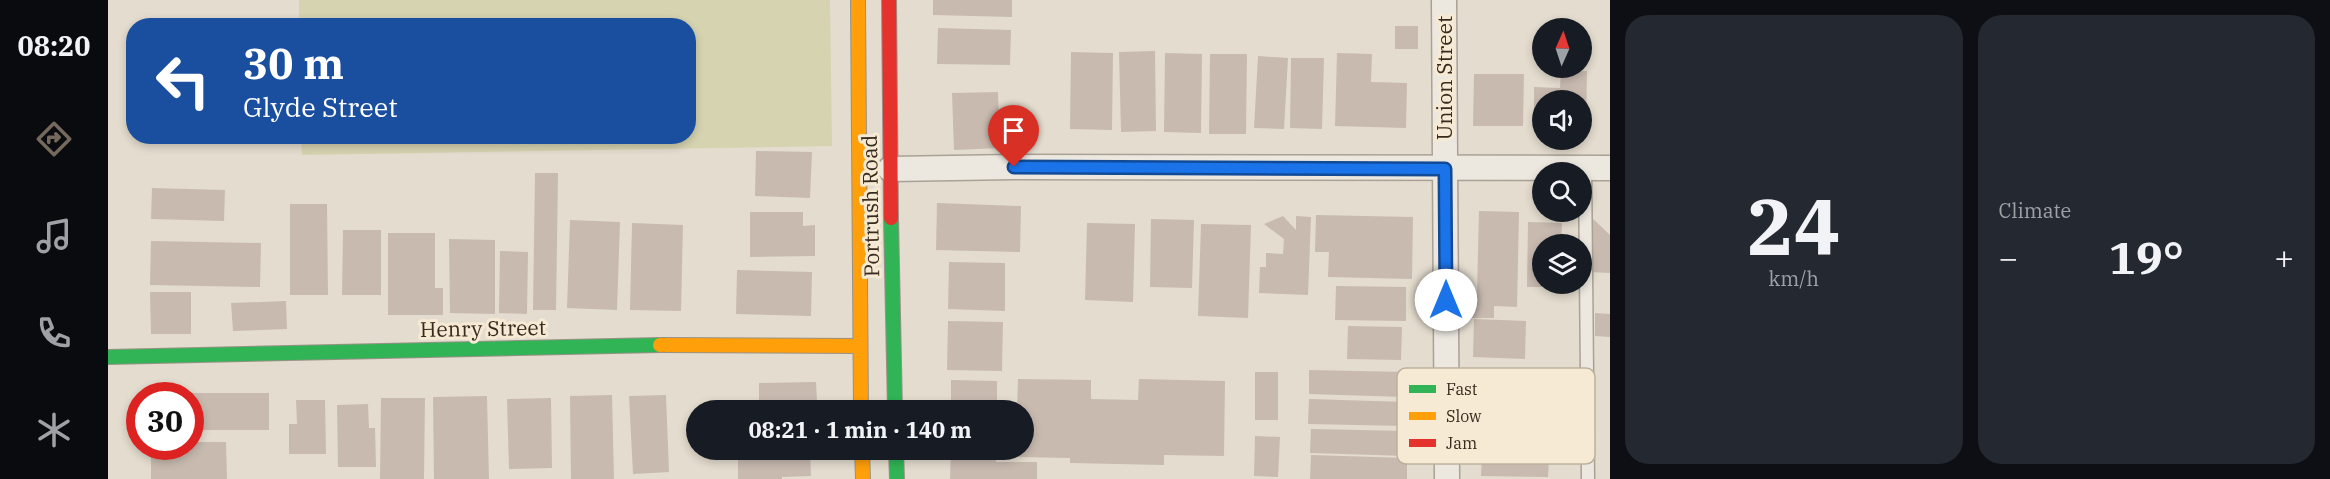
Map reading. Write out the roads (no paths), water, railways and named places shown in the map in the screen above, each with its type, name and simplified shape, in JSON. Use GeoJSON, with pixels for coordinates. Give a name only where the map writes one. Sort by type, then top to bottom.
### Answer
{"type":"FeatureCollection","features":[{"type":"Feature","properties":{"kind":"main road","name":"Portrush Road"},"geometry":{"type":"LineString","coordinates":[[858,0],[861,400]]}},
{"type":"Feature","properties":{"kind":"main road","name":"Portrush Road"},"geometry":{"type":"LineString","coordinates":[[889,0],[895,400]]}},
{"type":"Feature","properties":{"kind":"main road","name":"Henry Street"},"geometry":{"type":"LineString","coordinates":[[108,357],[698,344],[860,346]]}},
{"type":"Feature","properties":{"kind":"main road"},"geometry":{"type":"LineString","coordinates":[[862,460],[863,479]]}},
{"type":"Feature","properties":{"kind":"main road"},"geometry":{"type":"LineString","coordinates":[[896,460],[897,479]]}},
{"type":"Feature","properties":{"kind":"street","name":"Union Street"},"geometry":{"type":"LineString","coordinates":[[1444,0],[1446,368]]}},
{"type":"Feature","properties":{"kind":"street"},"geometry":{"type":"LineString","coordinates":[[890,168],[1532,168]]}},
{"type":"Feature","properties":{"kind":"street"},"geometry":{"type":"LineString","coordinates":[[1592,168],[1610,168]]}},
{"type":"Feature","properties":{"kind":"street","name":"Union Street"},"geometry":{"type":"LineString","coordinates":[[1447,464],[1447,479]]}},
{"type":"Feature","properties":{"kind":"lane"},"geometry":{"type":"LineString","coordinates":[[1586,222],[1587,368]]}},
{"type":"Feature","properties":{"kind":"lane"},"geometry":{"type":"LineString","coordinates":[[1588,464],[1588,479]]}}]}
